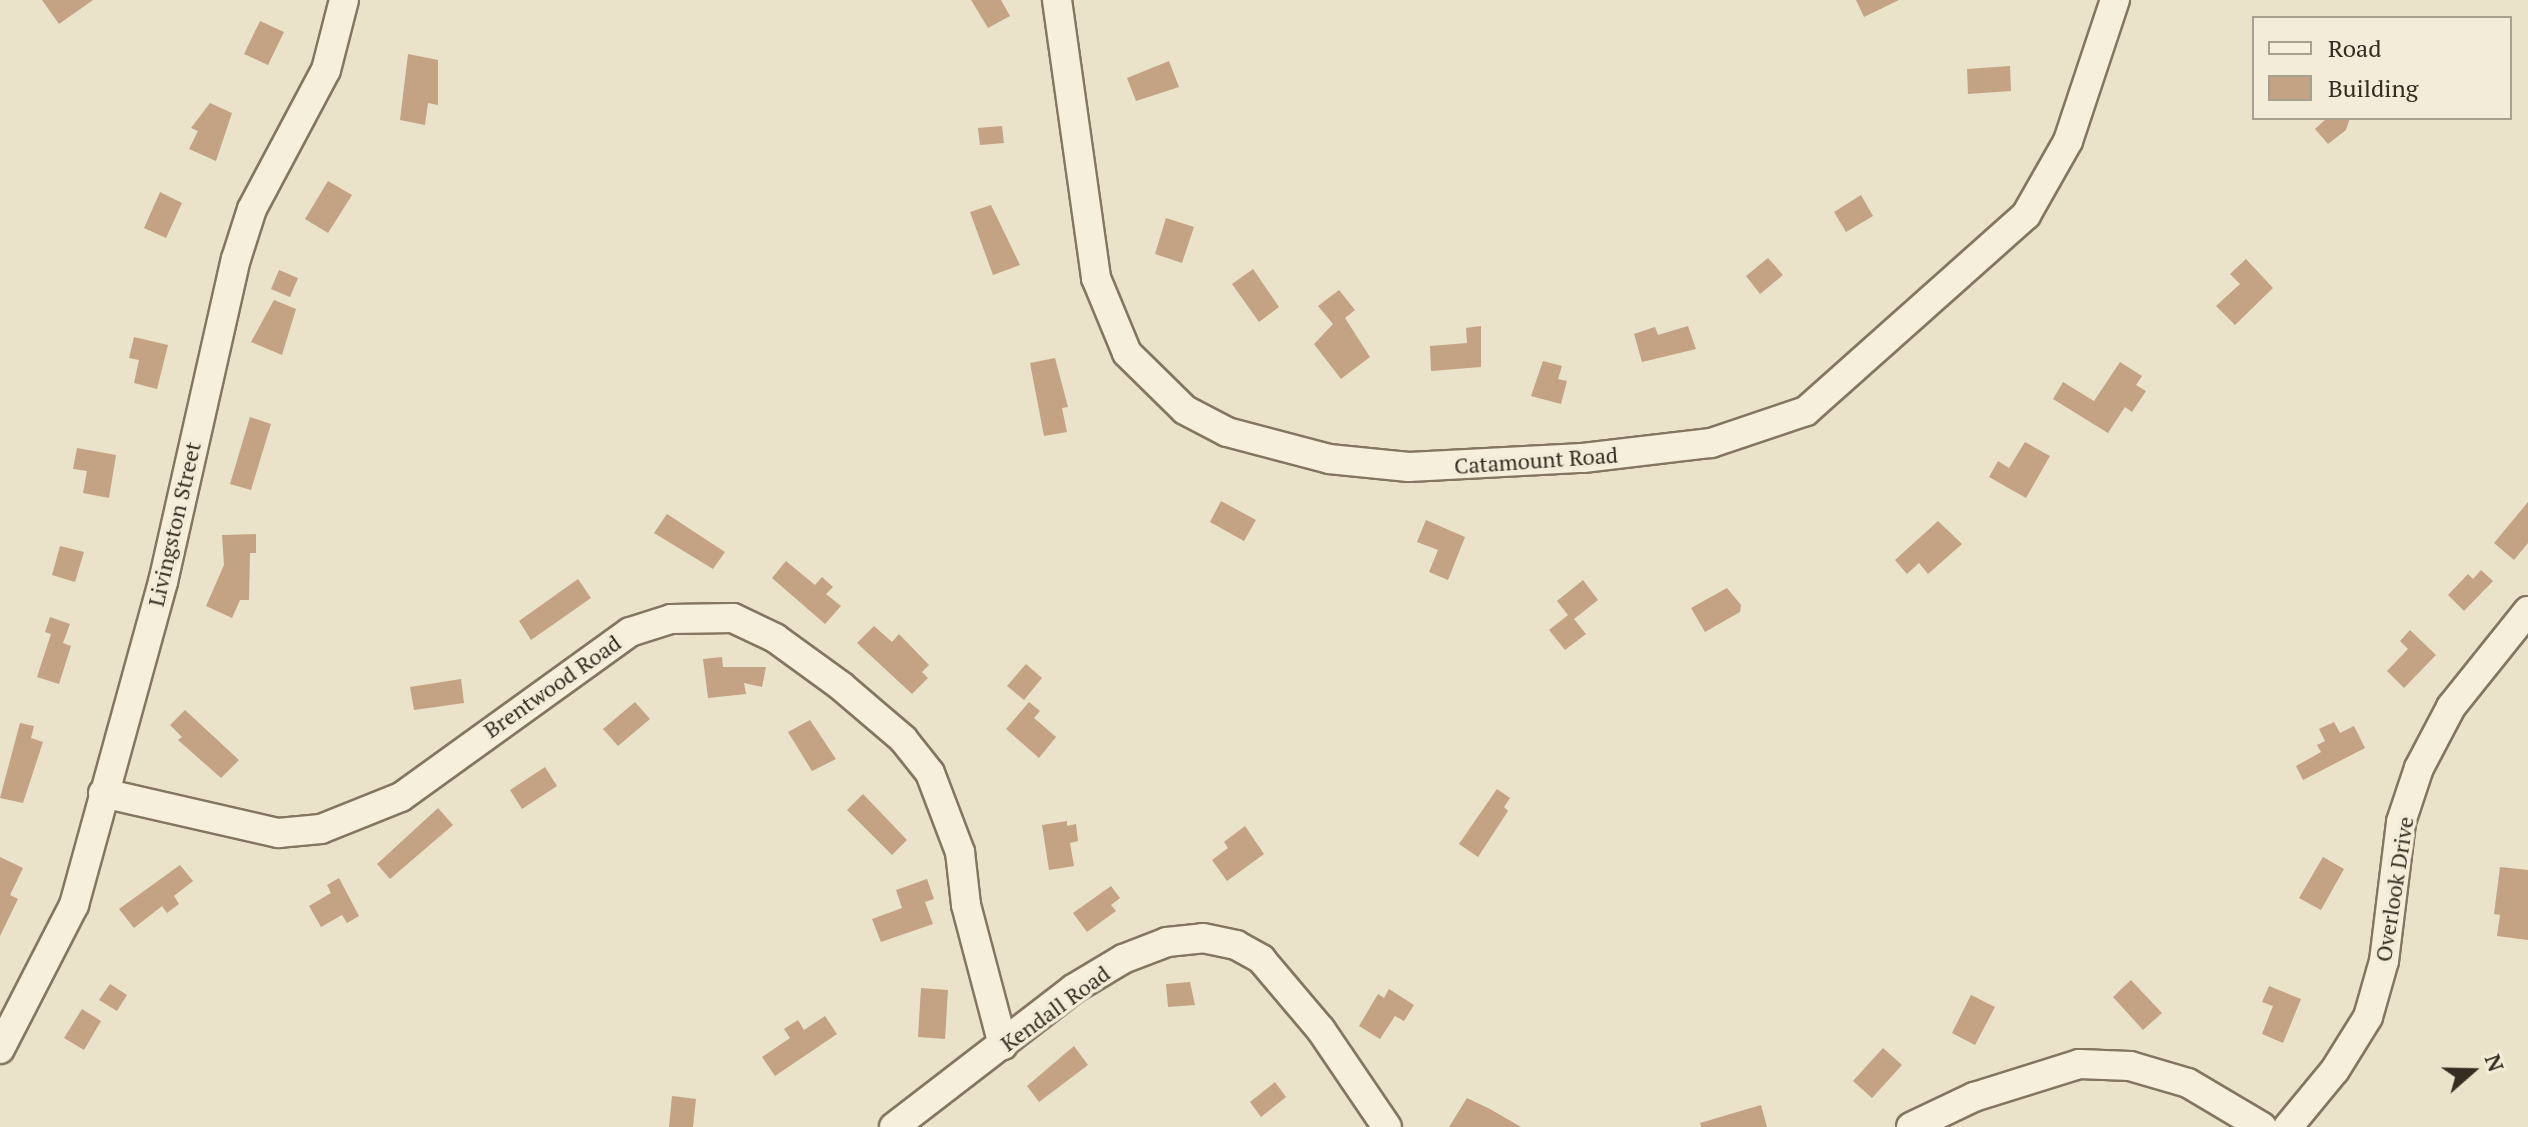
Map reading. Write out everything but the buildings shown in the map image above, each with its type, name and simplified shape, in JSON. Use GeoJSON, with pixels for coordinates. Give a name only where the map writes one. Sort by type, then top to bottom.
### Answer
{"type":"FeatureCollection","features":[{"type":"Feature","properties":{"kind":"street","name":"Livingston Street"},"geometry":{"type":"LineString","coordinates":[[0,1049],[74,905],[163,582],[216,328],[240,246],[252,209],[326,70],[344,0]]}},
{"type":"Feature","properties":{"kind":"street","name":"Catamount Road"},"geometry":{"type":"LineString","coordinates":[[1057,0],[1096,278],[1127,353],[1185,410],[1227,432],[1329,459],[1409,467],[1568,460],[1711,443],[1806,411],[2026,215],[2068,141],[2115,0]]}},
{"type":"Feature","properties":{"kind":"street","name":"Overlook Drive"},"geometry":{"type":"LineString","coordinates":[[2288,1127],[2335,1070],[2368,1017],[2384,961],[2401,822],[2419,768],[2451,707],[2528,611]]}},
{"type":"Feature","properties":{"kind":"street","name":"Brentwood Road"},"geometry":{"type":"LineString","coordinates":[[103,793],[278,833],[321,829],[401,797],[598,650],[630,632],[671,619],[733,618],[775,638],[841,686],[903,739],[930,773],[960,852],[966,905],[1003,1045]]}},
{"type":"Feature","properties":{"kind":"street","name":"Kendall Road"},"geometry":{"type":"LineString","coordinates":[[894,1127],[1073,989],[1123,959],[1167,942],[1203,938],[1225,942],[1261,959],[1290,990],[1387,1127]]}},
{"type":"Feature","properties":{"kind":"street"},"geometry":{"type":"LineString","coordinates":[[1911,1127],[1974,1097],[2079,1064],[2130,1066],[2188,1083],[2262,1127]]}}]}
